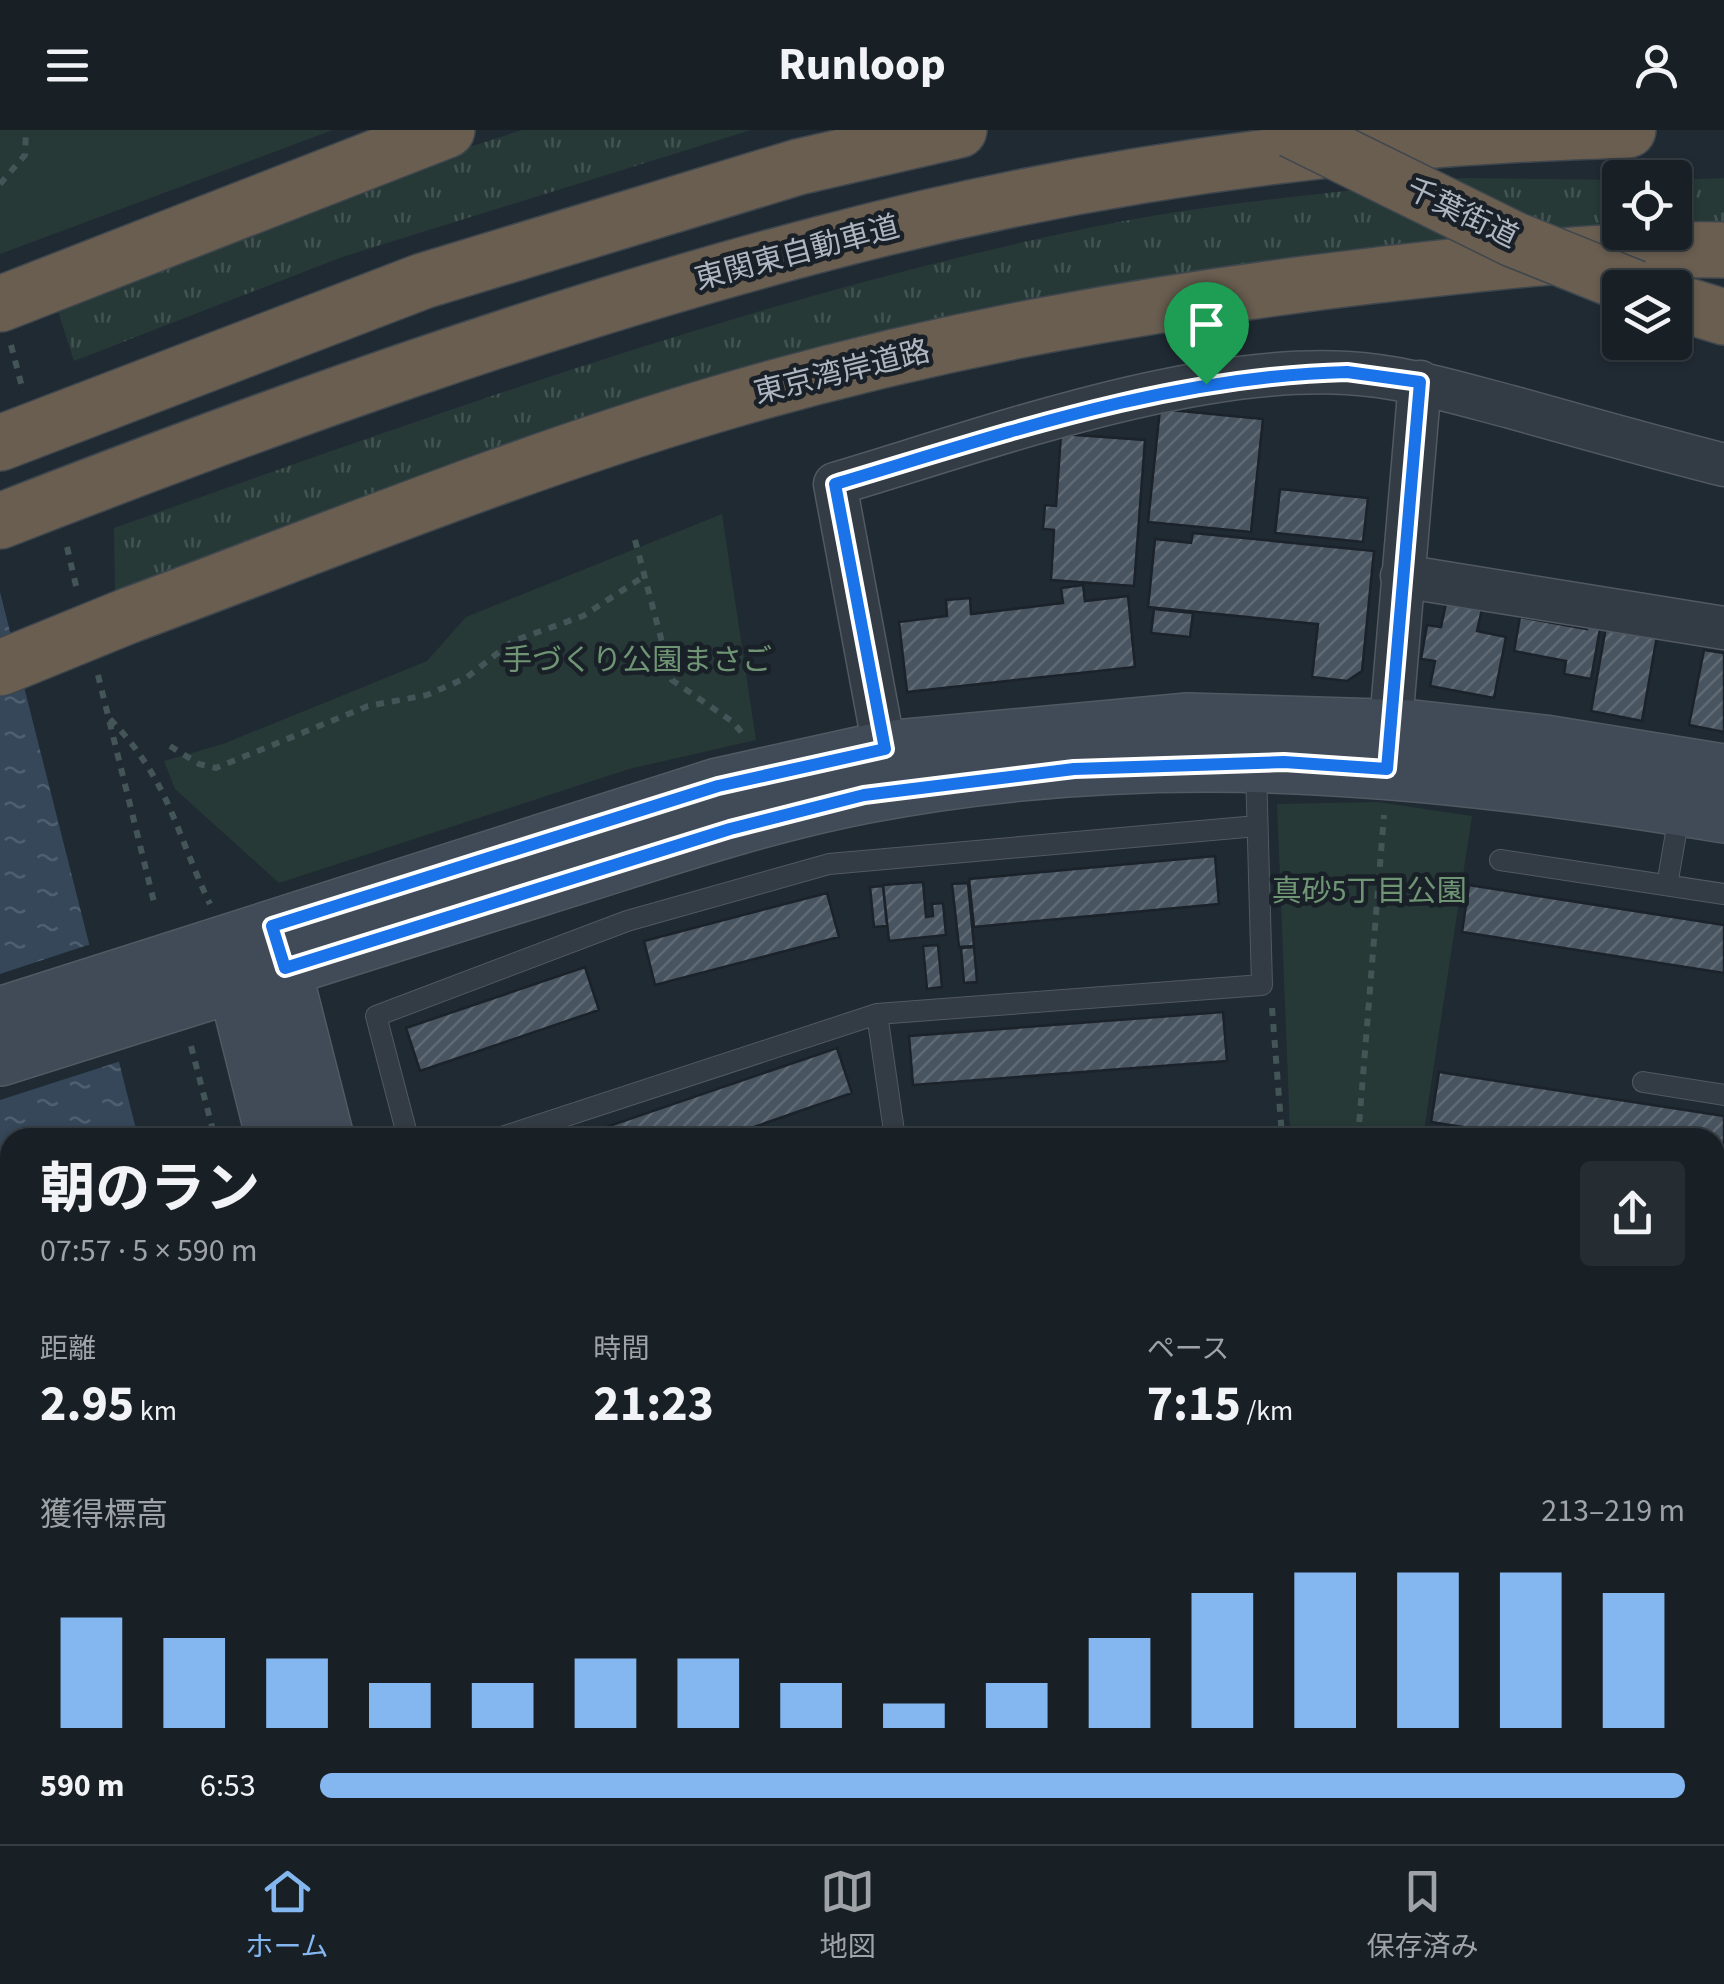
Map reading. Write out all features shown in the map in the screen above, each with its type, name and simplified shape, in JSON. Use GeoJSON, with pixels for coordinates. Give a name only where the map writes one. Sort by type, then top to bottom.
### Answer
{"type":"FeatureCollection","features":[{"type":"Feature","properties":{"kind":"highway"},"geometry":{"type":"LineString","coordinates":[[5,322],[447,130]]}},
{"type":"Feature","properties":{"kind":"highway"},"geometry":{"type":"LineString","coordinates":[[14,422],[596,225],[798,167],[960,130]]}},
{"type":"Feature","properties":{"kind":"highway","name":"千葉街道"},"geometry":{"type":"LineString","coordinates":[[1292,130],[1514,239],[1602,274]]}},
{"type":"Feature","properties":{"kind":"highway","name":"東関東自動車道"},"geometry":{"type":"LineString","coordinates":[[35,525],[512,336],[826,242],[990,205],[1188,169],[1324,152],[1628,130]]}},
{"type":"Feature","properties":{"kind":"highway","name":"東京湾岸道路"},"geometry":{"type":"LineString","coordinates":[[0,668],[105,610],[722,403],[905,354],[1072,317],[1243,290],[1451,266],[1724,250]]}},
{"type":"Feature","properties":{"kind":"highway"},"geometry":{"type":"LineString","coordinates":[[1692,307],[1724,317]]}},
{"type":"Feature","properties":{"kind":"street"},"geometry":{"type":"LineString","coordinates":[[889,770],[835,484],[1096,409],[1206,384],[1286,374],[1347,372],[1420,382],[1724,465]]}},
{"type":"Feature","properties":{"kind":"street"},"geometry":{"type":"LineString","coordinates":[[1387,764],[1420,382]]}},
{"type":"Feature","properties":{"kind":"street"},"geometry":{"type":"LineString","coordinates":[[1402,576],[1724,628]]}},
{"type":"Feature","properties":{"kind":"street"},"geometry":{"type":"LineString","coordinates":[[0,1058],[121,997],[247,946],[718,786],[889,770],[1188,722],[1387,764],[1702,812]]}},
{"type":"Feature","properties":{"kind":"street"},"geometry":{"type":"LineString","coordinates":[[889,770],[1074,769],[1256,762],[1387,764],[1544,742],[1724,772]]}},
{"type":"Feature","properties":{"kind":"street"},"geometry":{"type":"LineString","coordinates":[[247,946],[273,1128]]}},
{"type":"Feature","properties":{"kind":"street"},"geometry":{"type":"LineString","coordinates":[[247,946],[322,1128]]}},
{"type":"Feature","properties":{"kind":"street"},"geometry":{"type":"LineString","coordinates":[[0,1015],[121,997]]}},
{"type":"Feature","properties":{"kind":"lane"},"geometry":{"type":"LineString","coordinates":[[530,1128],[877,1014],[1262,985],[1256,762]]}},
{"type":"Feature","properties":{"kind":"lane"},"geometry":{"type":"LineString","coordinates":[[1667,886],[1702,812]]}},
{"type":"Feature","properties":{"kind":"lane"},"geometry":{"type":"LineString","coordinates":[[405,1128],[376,1016],[627,921],[828,864],[1258,826]]}},
{"type":"Feature","properties":{"kind":"lane"},"geometry":{"type":"LineString","coordinates":[[1500,860],[1724,894]]}},
{"type":"Feature","properties":{"kind":"lane"},"geometry":{"type":"LineString","coordinates":[[877,1014],[894,1128]]}},
{"type":"Feature","properties":{"kind":"lane"},"geometry":{"type":"LineString","coordinates":[[1643,1082],[1724,1095]]}},
{"type":"Feature","properties":{"kind":"path"},"geometry":{"type":"LineString","coordinates":[[0,184],[25,155],[26,130]]}},
{"type":"Feature","properties":{"kind":"path"},"geometry":{"type":"LineString","coordinates":[[5,322],[14,422]]}},
{"type":"Feature","properties":{"kind":"path"},"geometry":{"type":"LineString","coordinates":[[35,525],[105,610]]}},
{"type":"Feature","properties":{"kind":"path"},"geometry":{"type":"LineString","coordinates":[[636,540],[672,680],[733,722],[752,747]]}},
{"type":"Feature","properties":{"kind":"path"},"geometry":{"type":"LineString","coordinates":[[170,746],[198,764],[216,768],[368,706],[427,695],[466,678],[513,641],[582,616],[646,575]]}},
{"type":"Feature","properties":{"kind":"path"},"geometry":{"type":"LineString","coordinates":[[95,661],[154,902]]}},
{"type":"Feature","properties":{"kind":"path"},"geometry":{"type":"LineString","coordinates":[[109,718],[142,752],[247,946]]}},
{"type":"Feature","properties":{"kind":"path"},"geometry":{"type":"LineString","coordinates":[[1359,1128],[1387,764]]}},
{"type":"Feature","properties":{"kind":"path"},"geometry":{"type":"LineString","coordinates":[[1262,985],[1271,999],[1281,1128]]}},
{"type":"Feature","properties":{"kind":"path"},"geometry":{"type":"LineString","coordinates":[[191,1046],[212,1128]]}},
{"type":"Feature","properties":{"kind":"green space"},"geometry":{"type":"Polygon","coordinates":[[[0,130],[333,130],[0,254],[0,130]]]}},
{"type":"Feature","properties":{"kind":"green space"},"geometry":{"type":"Polygon","coordinates":[[[522,130],[751,130],[342,257],[74,361],[55,302],[423,162],[522,130]]]}},
{"type":"Feature","properties":{"kind":"green space"},"geometry":{"type":"Polygon","coordinates":[[[1462,178],[1602,180],[1602,234],[1411,251],[391,497],[115,591],[114,528],[475,401],[840,288],[1088,228],[1227,205],[1462,178]]]}},
{"type":"Feature","properties":{"kind":"green space"},"geometry":{"type":"Polygon","coordinates":[[[1724,178],[1724,231],[1692,232],[1692,179],[1724,178]]]}},
{"type":"Feature","properties":{"kind":"green space","name":"手づくり公園まさご"},"geometry":{"type":"Polygon","coordinates":[[[722,514],[756,740],[629,769],[279,883],[175,789],[164,761],[223,744],[427,661],[466,617],[722,514]]]}},
{"type":"Feature","properties":{"kind":"green space","name":"真砂5丁目公園"},"geometry":{"type":"Polygon","coordinates":[[[1378,802],[1472,816],[1424,1128],[1290,1128],[1277,804],[1378,802]]]}},
{"type":"Feature","properties":{"kind":"water"},"geometry":{"type":"Polygon","coordinates":[[[0,592],[136,1128],[0,1128],[0,592]]]}},
{"type":"Feature","properties":{"kind":"pier"},"geometry":{"type":"Polygon","coordinates":[[[94,943],[124,1060],[0,1100],[0,974],[94,943]]]}},
{"type":"Feature","properties":{"kind":"building"},"geometry":{"type":"Polygon","coordinates":[[[1160,409],[1263,419],[1251,532],[1148,522],[1160,409]]]}},
{"type":"Feature","properties":{"kind":"building"},"geometry":{"type":"Polygon","coordinates":[[[1061,434],[1145,440],[1134,586],[1051,580],[1054,530],[1043,529],[1045,505],[1056,506],[1061,434]]]}},
{"type":"Feature","properties":{"kind":"building"},"geometry":{"type":"Polygon","coordinates":[[[1280,489],[1368,498],[1363,542],[1275,533],[1280,489]]]}},
{"type":"Feature","properties":{"kind":"building"},"geometry":{"type":"Polygon","coordinates":[[[1193,533],[1374,551],[1362,671],[1347,681],[1312,677],[1318,624],[1148,607],[1155,539],[1191,543],[1193,533]]]}},
{"type":"Feature","properties":{"kind":"building"},"geometry":{"type":"Polygon","coordinates":[[[1083,585],[1085,601],[1128,596],[1135,667],[907,692],[899,622],[947,616],[946,600],[970,598],[971,614],[1063,603],[1061,588],[1083,585]]]}},
{"type":"Feature","properties":{"kind":"building"},"geometry":{"type":"Polygon","coordinates":[[[1446,603],[1482,609],[1477,631],[1506,637],[1494,698],[1430,686],[1435,661],[1421,659],[1427,625],[1441,627],[1446,603]]]}},
{"type":"Feature","properties":{"kind":"building"},"geometry":{"type":"Polygon","coordinates":[[[1154,609],[1193,613],[1190,637],[1151,633],[1154,609]]]}},
{"type":"Feature","properties":{"kind":"building"},"geometry":{"type":"Polygon","coordinates":[[[1520,617],[1587,629],[1588,621],[1601,623],[1591,679],[1564,674],[1566,661],[1514,651],[1520,617]]]}},
{"type":"Feature","properties":{"kind":"building"},"geometry":{"type":"Polygon","coordinates":[[[1606,627],[1657,636],[1642,721],[1591,711],[1606,627]]]}},
{"type":"Feature","properties":{"kind":"building"},"geometry":{"type":"Polygon","coordinates":[[[1704,650],[1724,653],[1724,732],[1689,725],[1704,650]]]}},
{"type":"Feature","properties":{"kind":"building"},"geometry":{"type":"Polygon","coordinates":[[[1215,856],[1219,904],[974,927],[969,879],[1215,856]]]}},
{"type":"Feature","properties":{"kind":"building"},"geometry":{"type":"Polygon","coordinates":[[[923,882],[926,917],[933,916],[932,904],[943,903],[946,935],[889,941],[883,885],[923,882]]]}},
{"type":"Feature","properties":{"kind":"building"},"geometry":{"type":"Polygon","coordinates":[[[968,883],[974,946],[959,947],[952,884],[968,883]]]}},
{"type":"Feature","properties":{"kind":"building"},"geometry":{"type":"Polygon","coordinates":[[[1469,885],[1724,925],[1724,973],[1462,932],[1469,885]]]}},
{"type":"Feature","properties":{"kind":"building"},"geometry":{"type":"Polygon","coordinates":[[[883,886],[887,926],[874,927],[870,887],[883,886]]]}},
{"type":"Feature","properties":{"kind":"building"},"geometry":{"type":"Polygon","coordinates":[[[827,893],[839,937],[655,985],[644,941],[827,893]]]}},
{"type":"Feature","properties":{"kind":"building"},"geometry":{"type":"Polygon","coordinates":[[[938,945],[942,987],[927,989],[923,946],[938,945]]]}},
{"type":"Feature","properties":{"kind":"building"},"geometry":{"type":"Polygon","coordinates":[[[974,947],[977,982],[964,983],[961,948],[974,947]]]}},
{"type":"Feature","properties":{"kind":"building"},"geometry":{"type":"Polygon","coordinates":[[[585,967],[599,1010],[420,1071],[406,1028],[585,967]]]}},
{"type":"Feature","properties":{"kind":"building"},"geometry":{"type":"Polygon","coordinates":[[[1223,1012],[1227,1061],[913,1085],[909,1036],[1223,1012]]]}},
{"type":"Feature","properties":{"kind":"building"},"geometry":{"type":"Polygon","coordinates":[[[837,1048],[852,1093],[751,1128],[603,1128],[837,1048]]]}},
{"type":"Feature","properties":{"kind":"building"},"geometry":{"type":"Polygon","coordinates":[[[1439,1072],[1724,1116],[1724,1128],[1469,1128],[1431,1122],[1439,1072]]]}},
{"type":"Feature","properties":{"kind":"route"},"geometry":{"type":"LineString","coordinates":[[1347,372],[1420,382],[1387,769],[1284,762],[1074,769],[864,795],[730,829],[285,968],[272,926],[718,786],[885,749],[835,484],[1114,404],[1206,384],[1286,374],[1347,372]]}}]}
